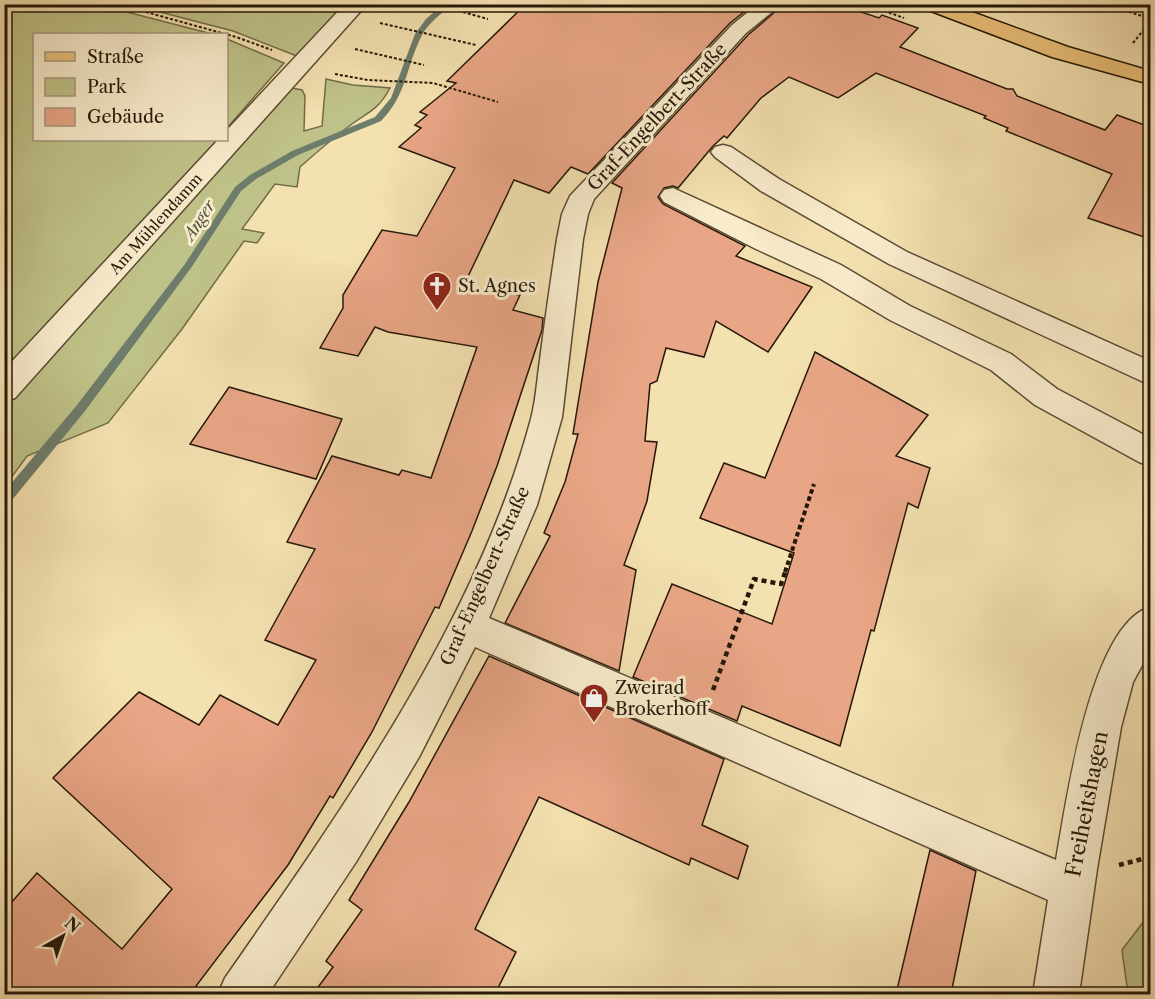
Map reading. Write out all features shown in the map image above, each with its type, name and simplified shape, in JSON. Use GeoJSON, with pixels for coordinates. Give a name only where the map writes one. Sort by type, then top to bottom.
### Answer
{"type":"FeatureCollection","features":[{"type":"Feature","properties":{"kind":"main road"},"geometry":{"type":"LineString","coordinates":[[936,5],[997,31],[1150,78]]}},
{"type":"Feature","properties":{"kind":"street","name":"Am Mühlendamm"},"geometry":{"type":"LineString","coordinates":[[4,390],[357,4]]}},
{"type":"Feature","properties":{"kind":"street","name":"Graf-Engelbert-Straße"},"geometry":{"type":"LineString","coordinates":[[241,994],[341,848],[405,743],[467,626],[520,505],[547,417],[570,239],[575,214],[583,196],[739,29],[772,4]]}},
{"type":"Feature","properties":{"kind":"street"},"geometry":{"type":"LineString","coordinates":[[723,152],[770,185],[898,258],[1150,374]]}},
{"type":"Feature","properties":{"kind":"street"},"geometry":{"type":"LineString","coordinates":[[673,196],[763,242],[831,272],[900,313],[1001,362],[1046,397],[1150,453]]}},
{"type":"Feature","properties":{"kind":"street","name":"Freiheitshagen"},"geometry":{"type":"LineString","coordinates":[[1056,994],[1071,888],[1104,720],[1112,691],[1132,645],[1150,624]]}},
{"type":"Feature","properties":{"kind":"street"},"geometry":{"type":"LineString","coordinates":[[467,626],[1071,888]]}},
{"type":"Feature","properties":{"kind":"path"},"geometry":{"type":"LineString","coordinates":[[117,4],[222,33]]}},
{"type":"Feature","properties":{"kind":"path"},"geometry":{"type":"LineString","coordinates":[[434,4],[488,19]]}},
{"type":"Feature","properties":{"kind":"path"},"geometry":{"type":"LineString","coordinates":[[496,4],[507,9]]}},
{"type":"Feature","properties":{"kind":"path"},"geometry":{"type":"LineString","coordinates":[[1105,4],[1142,16],[1150,22],[1126,50]]}},
{"type":"Feature","properties":{"kind":"path"},"geometry":{"type":"LineString","coordinates":[[406,28],[476,45]]}},
{"type":"Feature","properties":{"kind":"path"},"geometry":{"type":"LineString","coordinates":[[228,35],[303,61]]}},
{"type":"Feature","properties":{"kind":"path"},"geometry":{"type":"LineString","coordinates":[[390,59],[424,65]]}},
{"type":"Feature","properties":{"kind":"path"},"geometry":{"type":"LineString","coordinates":[[369,81],[426,82],[463,90],[498,102]]}},
{"type":"Feature","properties":{"kind":"path"},"geometry":{"type":"LineString","coordinates":[[700,727],[754,579],[781,584],[814,484]]}},
{"type":"Feature","properties":{"kind":"path"},"geometry":{"type":"LineString","coordinates":[[1150,973],[1150,981]]}},
{"type":"Feature","properties":{"kind":"green space"},"geometry":{"type":"Polygon","coordinates":[[[5,5],[100,5],[208,33],[33,33],[33,141],[216,141],[5,377],[5,5]]]}},
{"type":"Feature","properties":{"kind":"green space"},"geometry":{"type":"Polygon","coordinates":[[[133,5],[348,5],[297,56],[233,31],[133,5]]]}},
{"type":"Feature","properties":{"kind":"green space"},"geometry":{"type":"Polygon","coordinates":[[[228,40],[284,63],[228,127],[228,40]]]}},
{"type":"Feature","properties":{"kind":"green space"},"geometry":{"type":"Polygon","coordinates":[[[326,79],[353,85],[390,88],[374,109],[339,134],[300,167],[297,187],[275,184],[242,229],[264,233],[257,243],[244,241],[182,329],[108,423],[27,456],[5,486],[5,400],[287,87],[302,90],[305,96],[304,131],[322,126],[326,79]]]}},
{"type":"Feature","properties":{"kind":"green space"},"geometry":{"type":"Polygon","coordinates":[[[1150,913],[1150,994],[1128,994],[1122,950],[1150,913]]]}},
{"type":"Feature","properties":{"kind":"building"},"geometry":{"type":"Polygon","coordinates":[[[526,4],[754,4],[730,23],[588,174],[571,167],[549,193],[514,180],[463,287],[520,295],[513,310],[543,318],[542,330],[497,466],[439,608],[435,607],[372,732],[333,798],[330,796],[288,865],[190,994],[4,994],[4,911],[37,873],[122,949],[172,889],[53,778],[139,692],[199,725],[220,695],[278,725],[316,660],[265,640],[315,549],[287,542],[332,456],[399,475],[402,470],[431,478],[477,347],[388,332],[375,327],[358,356],[320,348],[343,308],[343,295],[382,230],[417,236],[455,168],[399,147],[421,128],[415,125],[427,115],[420,112],[456,83],[447,81],[526,4]]]}},
{"type":"Feature","properties":{"kind":"building"},"geometry":{"type":"Polygon","coordinates":[[[784,4],[852,4],[852,9],[879,18],[882,15],[918,28],[900,47],[1007,89],[1013,89],[1017,96],[1105,130],[1117,115],[1150,127],[1150,239],[1088,218],[1112,174],[1006,131],[1008,128],[984,118],[986,116],[876,73],[838,98],[789,77],[761,98],[727,138],[724,136],[713,146],[678,188],[673,186],[664,188],[658,197],[663,204],[745,246],[736,256],[812,287],[768,352],[716,321],[704,357],[666,348],[657,381],[650,384],[645,441],[657,442],[647,501],[624,565],[636,570],[619,671],[505,623],[550,536],[544,533],[565,482],[578,434],[573,434],[598,282],[622,188],[612,183],[748,35],[784,4]]]}},
{"type":"Feature","properties":{"kind":"building"},"geometry":{"type":"Polygon","coordinates":[[[815,352],[928,415],[896,456],[930,468],[918,508],[908,503],[840,746],[742,706],[737,721],[633,677],[672,584],[772,624],[794,553],[700,518],[724,463],[765,478],[815,352]]]}},
{"type":"Feature","properties":{"kind":"building"},"geometry":{"type":"Polygon","coordinates":[[[229,387],[342,419],[316,479],[190,444],[229,387]]]}},
{"type":"Feature","properties":{"kind":"building"},"geometry":{"type":"Polygon","coordinates":[[[489,656],[724,759],[702,825],[748,846],[738,879],[691,858],[689,865],[539,797],[475,929],[516,952],[495,994],[313,994],[333,967],[326,961],[362,910],[349,900],[409,802],[489,656]]]}},
{"type":"Feature","properties":{"kind":"building"},"geometry":{"type":"Polygon","coordinates":[[[930,850],[976,871],[951,994],[896,994],[930,850]]]}},
{"type":"Feature","properties":{"kind":"waterway","name":"Anger"},"geometry":{"type":"LineString","coordinates":[[4,501],[81,408],[188,266],[238,189],[253,177],[295,153],[378,119],[395,98],[419,34],[428,20],[448,4]]}},
{"type":"Feature","properties":{"kind":"place","name":"St. Agnes"},"geometry":{"type":"Point","coordinates":[437,312]}},
{"type":"Feature","properties":{"kind":"place","name":"Zweirad Brokerhoff"},"geometry":{"type":"Point","coordinates":[594,724]}}]}
